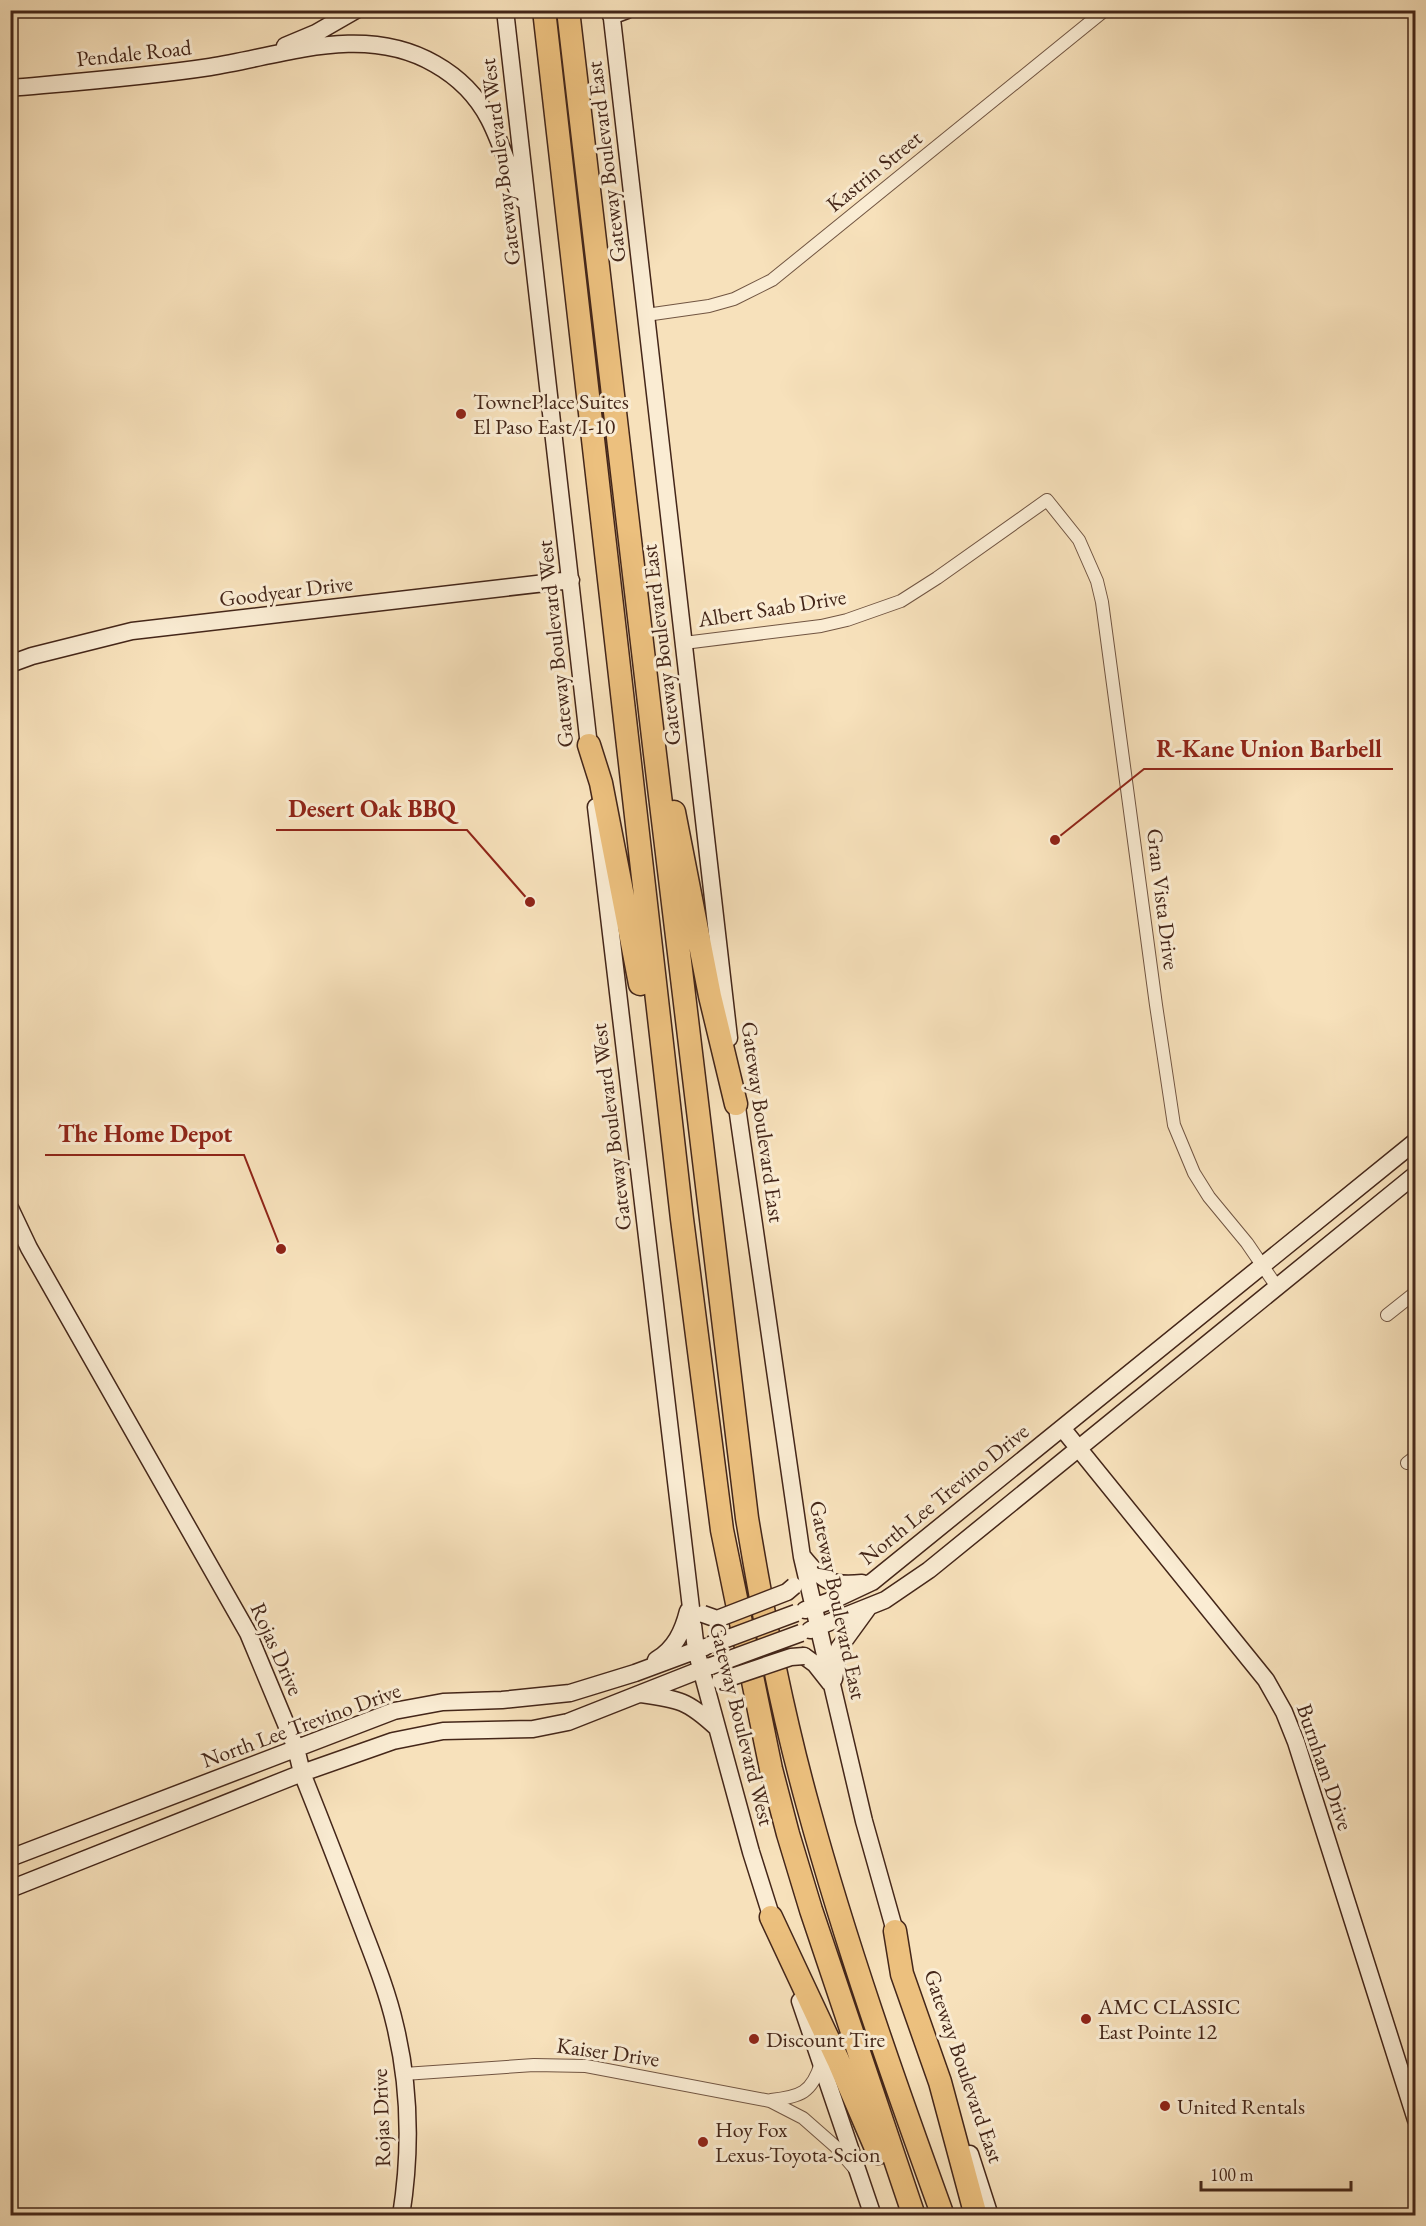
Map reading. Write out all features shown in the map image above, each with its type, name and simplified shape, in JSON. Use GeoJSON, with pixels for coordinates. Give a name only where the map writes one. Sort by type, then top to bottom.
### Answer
{"type":"FeatureCollection","features":[{"type":"Feature","properties":{"kind":"highway"},"geometry":{"type":"LineString","coordinates":[[544,10],[682,1219],[722,1530],[771,1769],[811,1910],[914,2216]]}},
{"type":"Feature","properties":{"kind":"highway"},"geometry":{"type":"LineString","coordinates":[[568,10],[654,754],[754,1562],[783,1707],[816,1836],[847,1937],[943,2216]]}},
{"type":"Feature","properties":{"kind":"highway"},"geometry":{"type":"LineString","coordinates":[[589,745],[601,783],[632,935],[662,1132],[682,1219]]}},
{"type":"Feature","properties":{"kind":"highway"},"geometry":{"type":"LineString","coordinates":[[654,754],[672,804],[681,841],[710,996],[736,1104]]}},
{"type":"Feature","properties":{"kind":"highway"},"geometry":{"type":"LineString","coordinates":[[771,1917],[846,2076],[903,2216]]}},
{"type":"Feature","properties":{"kind":"highway"},"geometry":{"type":"LineString","coordinates":[[895,1931],[902,1974],[939,2082],[976,2216]]}},
{"type":"Feature","properties":{"kind":"main road","name":"Pendale Road"},"geometry":{"type":"LineString","coordinates":[[262,56],[316,33],[356,10]]}},
{"type":"Feature","properties":{"kind":"main road","name":"Gateway Boulevard West"},"geometry":{"type":"LineString","coordinates":[[505,10],[690,1603],[703,1648],[710,1705],[751,1852],[873,2216]]}},
{"type":"Feature","properties":{"kind":"main road","name":"Gateway Boulevard East"},"geometry":{"type":"LineString","coordinates":[[617,12],[646,315],[736,1104],[802,1557],[864,1821],[895,1931],[990,2216]]}},
{"type":"Feature","properties":{"kind":"main road","name":"Pendale Road"},"geometry":{"type":"LineString","coordinates":[[10,88],[210,67],[341,43],[376,44],[411,52],[445,70],[475,97],[489,118],[529,220]]}},
{"type":"Feature","properties":{"kind":"main road","name":"Goodyear Drive"},"geometry":{"type":"LineString","coordinates":[[10,664],[32,656],[132,632],[571,580]]}},
{"type":"Feature","properties":{"kind":"main road","name":"North Lee Trevino Drive"},"geometry":{"type":"LineString","coordinates":[[10,1858],[394,1711],[443,1702],[549,1696],[594,1687],[838,1598],[872,1582],[1416,1141]]}},
{"type":"Feature","properties":{"kind":"main road","name":"North Lee Trevino Drive"},"geometry":{"type":"LineString","coordinates":[[10,1889],[302,1773],[393,1741],[443,1731],[549,1726],[589,1715],[706,1667],[868,1608],[899,1592],[929,1570],[1416,1174]]}},
{"type":"Feature","properties":{"kind":"main road","name":"Rojas Drive"},"geometry":{"type":"LineString","coordinates":[[10,1208],[29,1248],[248,1633],[296,1748],[302,1773],[383,1982],[396,2028],[404,2073],[408,2148],[401,2216]]}},
{"type":"Feature","properties":{"kind":"main road","name":"Burnham Drive"},"geometry":{"type":"LineString","coordinates":[[1062,1428],[1266,1680],[1284,1712],[1296,1742],[1416,2120]]}},
{"type":"Feature","properties":{"kind":"main road"},"geometry":{"type":"LineString","coordinates":[[635,1673],[669,1651],[683,1631],[690,1603],[703,1614],[717,1619],[787,1592],[794,1586],[802,1557]]}},
{"type":"Feature","properties":{"kind":"main road"},"geometry":{"type":"LineString","coordinates":[[802,1557],[814,1572],[831,1583],[841,1585],[872,1582]]}},
{"type":"Feature","properties":{"kind":"main road"},"geometry":{"type":"LineString","coordinates":[[833,1686],[839,1648],[868,1608]]}},
{"type":"Feature","properties":{"kind":"main road"},"geometry":{"type":"LineString","coordinates":[[710,1705],[713,1689],[720,1681],[791,1657],[804,1656],[815,1664],[833,1686]]}},
{"type":"Feature","properties":{"kind":"main road"},"geometry":{"type":"LineString","coordinates":[[640,1694],[683,1701],[698,1710],[716,1727]]}},
{"type":"Feature","properties":{"kind":"street","name":"Kastrin Street"},"geometry":{"type":"LineString","coordinates":[[646,315],[726,302],[747,294],[772,280],[1105,10]]}},
{"type":"Feature","properties":{"kind":"street","name":"Albert Saab Drive"},"geometry":{"type":"LineString","coordinates":[[684,643],[821,626],[847,620],[901,601],[1047,500]]}},
{"type":"Feature","properties":{"kind":"street","name":"Gran Vista Drive"},"geometry":{"type":"LineString","coordinates":[[1047,500],[1079,540],[1097,581],[1102,602],[1170,1106],[1178,1136],[1194,1173],[1209,1197],[1263,1265],[1277,1287]]}},
{"type":"Feature","properties":{"kind":"street"},"geometry":{"type":"LineString","coordinates":[[1387,1315],[1416,1292]]}},
{"type":"Feature","properties":{"kind":"street","name":"Kaiser Drive"},"geometry":{"type":"LineString","coordinates":[[770,2101],[791,2098],[805,2091],[816,2078],[821,2062]]}},
{"type":"Feature","properties":{"kind":"street","name":"Kaiser Drive"},"geometry":{"type":"LineString","coordinates":[[404,2073],[534,2065],[586,2066],[770,2101],[803,2118],[836,2148],[858,2174]]}},
{"type":"Feature","properties":{"kind":"place","name":"TownePlace Suites El Paso East/I-10"},"geometry":{"type":"Point","coordinates":[461,414]}},
{"type":"Feature","properties":{"kind":"place","name":"R-Kane Union Barbell"},"geometry":{"type":"Point","coordinates":[1055,840]}},
{"type":"Feature","properties":{"kind":"place","name":"Desert Oak BBQ"},"geometry":{"type":"Point","coordinates":[530,902]}},
{"type":"Feature","properties":{"kind":"place","name":"The Home Depot"},"geometry":{"type":"Point","coordinates":[281,1249]}},
{"type":"Feature","properties":{"kind":"place","name":"AMC CLASSIC East Pointe 12"},"geometry":{"type":"Point","coordinates":[1086,2019]}},
{"type":"Feature","properties":{"kind":"place","name":"Discount Tire"},"geometry":{"type":"Point","coordinates":[754,2039]}},
{"type":"Feature","properties":{"kind":"place","name":"United Rentals"},"geometry":{"type":"Point","coordinates":[1165,2106]}},
{"type":"Feature","properties":{"kind":"place","name":"Hoy Fox Lexus-Toyota-Scion"},"geometry":{"type":"Point","coordinates":[703,2142]}}]}
